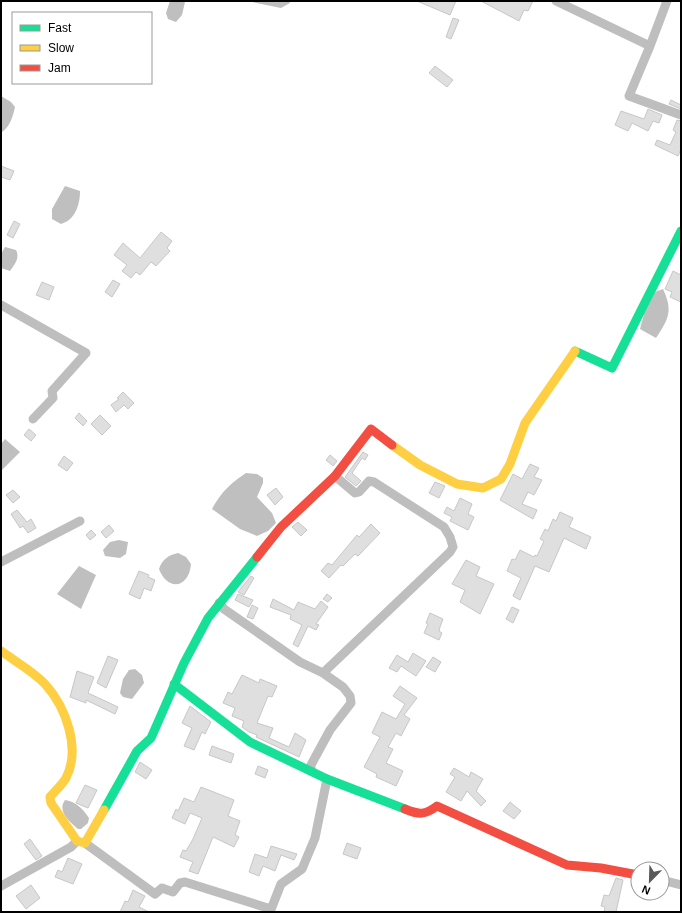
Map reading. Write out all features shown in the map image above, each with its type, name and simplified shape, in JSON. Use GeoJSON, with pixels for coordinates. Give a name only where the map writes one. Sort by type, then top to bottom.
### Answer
{"type":"FeatureCollection","features":[{"type":"Feature","properties":{"kind":"street"},"geometry":{"type":"LineString","coordinates":[[556,1],[650,46]]}},
{"type":"Feature","properties":{"kind":"street"},"geometry":{"type":"LineString","coordinates":[[667,1],[629,96],[681,115]]}},
{"type":"Feature","properties":{"kind":"street"},"geometry":{"type":"LineString","coordinates":[[1,886],[81,842],[132,762],[137,751],[151,738],[174,684],[199,633],[219,603],[281,527],[335,476],[371,429],[420,465],[457,484],[483,488],[501,479],[510,464],[525,423],[574,350],[612,368],[681,231]]}},
{"type":"Feature","properties":{"kind":"street"},"geometry":{"type":"LineString","coordinates":[[1,305],[86,353],[52,391],[53,398],[33,419]]}},
{"type":"Feature","properties":{"kind":"street"},"geometry":{"type":"LineString","coordinates":[[323,673],[450,552],[453,546],[444,527],[374,482],[369,481],[359,492],[355,493],[335,476]]}},
{"type":"Feature","properties":{"kind":"street"},"geometry":{"type":"LineString","coordinates":[[1,562],[80,521]]}},
{"type":"Feature","properties":{"kind":"street"},"geometry":{"type":"LineString","coordinates":[[219,603],[224,609],[300,662],[323,673],[343,686],[352,699],[351,703],[330,730],[311,765],[311,771]]}},
{"type":"Feature","properties":{"kind":"street"},"geometry":{"type":"LineString","coordinates":[[1,651],[46,685],[59,705],[68,725],[72,758],[65,779],[50,797],[51,803],[81,842],[155,894],[162,888],[173,892],[180,883],[185,882],[270,911],[281,884],[302,869],[315,838],[328,779]]}},
{"type":"Feature","properties":{"kind":"street"},"geometry":{"type":"LineString","coordinates":[[174,684],[250,742],[328,779],[415,813],[428,813],[437,806],[567,865],[601,868],[630,874]]}},
{"type":"Feature","properties":{"kind":"street"},"geometry":{"type":"LineString","coordinates":[[670,882],[681,885]]}},
{"type":"Feature","properties":{"kind":"shaded area"},"geometry":{"type":"Polygon","coordinates":[[[170,1],[185,2],[182,15],[176,22],[168,19],[166,13],[170,1]]]}},
{"type":"Feature","properties":{"kind":"shaded area"},"geometry":{"type":"Polygon","coordinates":[[[247,1],[289,1],[290,3],[281,8],[247,1]]]}},
{"type":"Feature","properties":{"kind":"shaded area"},"geometry":{"type":"Polygon","coordinates":[[[1,96],[11,102],[15,107],[9,124],[2,132],[1,96]]]}},
{"type":"Feature","properties":{"kind":"shaded area"},"geometry":{"type":"Polygon","coordinates":[[[65,186],[80,191],[80,196],[76,211],[70,219],[61,224],[52,219],[52,209],[65,186]]]}},
{"type":"Feature","properties":{"kind":"shaded area"},"geometry":{"type":"Polygon","coordinates":[[[5,247],[16,250],[17,253],[16,261],[10,271],[1,268],[1,254],[5,247]]]}},
{"type":"Feature","properties":{"kind":"shaded area"},"geometry":{"type":"Polygon","coordinates":[[[663,289],[669,309],[667,320],[656,338],[640,329],[644,314],[655,292],[663,289]]]}},
{"type":"Feature","properties":{"kind":"shaded area"},"geometry":{"type":"Polygon","coordinates":[[[5,439],[20,452],[1,471],[1,444],[5,439]]]}},
{"type":"Feature","properties":{"kind":"shaded area"},"geometry":{"type":"Polygon","coordinates":[[[246,473],[257,474],[263,478],[263,483],[257,497],[272,513],[276,523],[268,531],[257,536],[240,529],[212,509],[219,497],[227,488],[246,473]]]}},
{"type":"Feature","properties":{"kind":"shaded area"},"geometry":{"type":"Polygon","coordinates":[[[119,540],[128,542],[126,554],[120,558],[105,556],[103,550],[110,542],[119,540]]]}},
{"type":"Feature","properties":{"kind":"shaded area"},"geometry":{"type":"Polygon","coordinates":[[[178,553],[186,557],[191,564],[186,578],[178,584],[173,584],[163,576],[159,569],[166,558],[178,553]]]}},
{"type":"Feature","properties":{"kind":"shaded area"},"geometry":{"type":"Polygon","coordinates":[[[79,566],[96,575],[81,609],[57,594],[79,566]]]}},
{"type":"Feature","properties":{"kind":"shaded area"},"geometry":{"type":"Polygon","coordinates":[[[135,669],[142,675],[144,683],[132,699],[123,697],[120,693],[123,679],[129,670],[135,669]]]}},
{"type":"Feature","properties":{"kind":"shaded area"},"geometry":{"type":"Polygon","coordinates":[[[65,800],[78,806],[89,818],[88,823],[81,829],[78,829],[65,816],[62,808],[65,800]]]}},
{"type":"Feature","properties":{"kind":"building"},"geometry":{"type":"Polygon","coordinates":[[[417,1],[456,1],[450,15],[417,1]]]}},
{"type":"Feature","properties":{"kind":"building"},"geometry":{"type":"Polygon","coordinates":[[[481,1],[533,1],[528,11],[524,10],[519,21],[481,1]]]}},
{"type":"Feature","properties":{"kind":"building"},"geometry":{"type":"Polygon","coordinates":[[[453,18],[459,20],[451,39],[446,37],[453,18]]]}},
{"type":"Feature","properties":{"kind":"building"},"geometry":{"type":"Polygon","coordinates":[[[435,66],[453,80],[447,87],[429,73],[435,66]]]}},
{"type":"Feature","properties":{"kind":"building"},"geometry":{"type":"Polygon","coordinates":[[[671,100],[681,105],[681,109],[669,104],[671,100]]]}},
{"type":"Feature","properties":{"kind":"building"},"geometry":{"type":"Polygon","coordinates":[[[648,109],[662,115],[659,123],[653,121],[648,131],[632,123],[628,131],[615,125],[621,111],[644,119],[648,109]]]}},
{"type":"Feature","properties":{"kind":"building"},"geometry":{"type":"Polygon","coordinates":[[[677,120],[681,121],[681,149],[678,156],[655,145],[657,140],[670,145],[676,132],[673,130],[677,120]]]}},
{"type":"Feature","properties":{"kind":"building"},"geometry":{"type":"Polygon","coordinates":[[[1,166],[14,171],[10,180],[1,177],[1,166]]]}},
{"type":"Feature","properties":{"kind":"building"},"geometry":{"type":"Polygon","coordinates":[[[14,221],[20,224],[13,238],[7,235],[14,221]]]}},
{"type":"Feature","properties":{"kind":"building"},"geometry":{"type":"Polygon","coordinates":[[[161,232],[172,241],[167,248],[170,251],[156,266],[151,262],[140,275],[136,272],[131,278],[122,271],[127,265],[114,255],[123,243],[140,258],[161,232]]]}},
{"type":"Feature","properties":{"kind":"building"},"geometry":{"type":"Polygon","coordinates":[[[673,271],[681,275],[681,302],[670,297],[672,292],[665,289],[673,271]]]}},
{"type":"Feature","properties":{"kind":"building"},"geometry":{"type":"Polygon","coordinates":[[[113,280],[120,284],[112,297],[105,292],[113,280]]]}},
{"type":"Feature","properties":{"kind":"building"},"geometry":{"type":"Polygon","coordinates":[[[42,282],[54,287],[49,300],[36,295],[42,282]]]}},
{"type":"Feature","properties":{"kind":"building"},"geometry":{"type":"Polygon","coordinates":[[[123,392],[134,403],[128,409],[124,405],[116,412],[111,405],[119,399],[117,398],[123,392]]]}},
{"type":"Feature","properties":{"kind":"building"},"geometry":{"type":"Polygon","coordinates":[[[79,413],[87,421],[83,426],[75,418],[79,413]]]}},
{"type":"Feature","properties":{"kind":"building"},"geometry":{"type":"Polygon","coordinates":[[[100,415],[111,426],[102,435],[91,424],[100,415]]]}},
{"type":"Feature","properties":{"kind":"building"},"geometry":{"type":"Polygon","coordinates":[[[29,429],[36,435],[31,441],[24,435],[29,429]]]}},
{"type":"Feature","properties":{"kind":"building"},"geometry":{"type":"Polygon","coordinates":[[[363,452],[368,455],[365,460],[362,458],[352,473],[361,481],[356,486],[345,477],[363,452]]]}},
{"type":"Feature","properties":{"kind":"building"},"geometry":{"type":"Polygon","coordinates":[[[330,455],[337,461],[333,466],[326,460],[330,455]]]}},
{"type":"Feature","properties":{"kind":"building"},"geometry":{"type":"Polygon","coordinates":[[[64,456],[73,463],[67,471],[58,465],[64,456]]]}},
{"type":"Feature","properties":{"kind":"building"},"geometry":{"type":"Polygon","coordinates":[[[530,464],[539,468],[534,477],[542,480],[534,495],[528,492],[522,504],[537,510],[533,519],[500,500],[513,474],[522,479],[530,464]]]}},
{"type":"Feature","properties":{"kind":"building"},"geometry":{"type":"Polygon","coordinates":[[[435,482],[445,486],[439,498],[429,493],[435,482]]]}},
{"type":"Feature","properties":{"kind":"building"},"geometry":{"type":"Polygon","coordinates":[[[276,488],[283,497],[275,505],[267,495],[276,488]]]}},
{"type":"Feature","properties":{"kind":"building"},"geometry":{"type":"Polygon","coordinates":[[[13,490],[20,497],[13,503],[6,495],[13,490]]]}},
{"type":"Feature","properties":{"kind":"building"},"geometry":{"type":"Polygon","coordinates":[[[460,498],[472,504],[468,514],[474,517],[468,530],[450,521],[452,517],[444,513],[447,507],[454,511],[460,498]]]}},
{"type":"Feature","properties":{"kind":"building"},"geometry":{"type":"Polygon","coordinates":[[[17,510],[27,522],[31,519],[36,528],[28,533],[23,526],[20,528],[11,514],[17,510]]]}},
{"type":"Feature","properties":{"kind":"building"},"geometry":{"type":"Polygon","coordinates":[[[560,512],[573,518],[569,527],[591,537],[586,549],[564,538],[549,572],[535,566],[520,600],[513,596],[521,578],[507,571],[512,559],[515,560],[520,550],[534,557],[535,555],[537,556],[544,541],[540,539],[545,529],[548,531],[553,519],[556,521],[560,512]]]}},
{"type":"Feature","properties":{"kind":"building"},"geometry":{"type":"Polygon","coordinates":[[[298,522],[307,530],[301,536],[292,527],[298,522]]]}},
{"type":"Feature","properties":{"kind":"building"},"geometry":{"type":"Polygon","coordinates":[[[371,524],[380,533],[358,556],[355,554],[343,566],[341,565],[329,578],[321,571],[328,563],[332,565],[357,535],[359,537],[371,524]]]}},
{"type":"Feature","properties":{"kind":"building"},"geometry":{"type":"Polygon","coordinates":[[[109,525],[114,531],[106,538],[101,532],[109,525]]]}},
{"type":"Feature","properties":{"kind":"building"},"geometry":{"type":"Polygon","coordinates":[[[91,530],[96,535],[90,540],[86,535],[91,530]]]}},
{"type":"Feature","properties":{"kind":"building"},"geometry":{"type":"Polygon","coordinates":[[[466,560],[480,567],[476,576],[494,584],[480,614],[460,602],[465,590],[452,584],[466,560]]]}},
{"type":"Feature","properties":{"kind":"building"},"geometry":{"type":"Polygon","coordinates":[[[139,571],[149,575],[148,577],[155,580],[151,591],[144,588],[140,599],[129,594],[139,571]]]}},
{"type":"Feature","properties":{"kind":"building"},"geometry":{"type":"Polygon","coordinates":[[[251,576],[254,578],[244,595],[238,592],[251,576]]]}},
{"type":"Feature","properties":{"kind":"building"},"geometry":{"type":"Polygon","coordinates":[[[238,594],[253,600],[249,607],[235,600],[238,594]]]}},
{"type":"Feature","properties":{"kind":"building"},"geometry":{"type":"Polygon","coordinates":[[[327,594],[332,598],[328,602],[323,599],[327,594]]]}},
{"type":"Feature","properties":{"kind":"building"},"geometry":{"type":"Polygon","coordinates":[[[273,599],[294,610],[298,602],[315,609],[321,601],[328,607],[316,624],[319,625],[316,630],[308,626],[298,647],[293,644],[302,625],[290,619],[291,615],[270,607],[273,599]]]}},
{"type":"Feature","properties":{"kind":"building"},"geometry":{"type":"Polygon","coordinates":[[[252,605],[258,608],[253,619],[247,617],[252,605]]]}},
{"type":"Feature","properties":{"kind":"building"},"geometry":{"type":"Polygon","coordinates":[[[512,607],[519,610],[513,623],[506,619],[512,607]]]}},
{"type":"Feature","properties":{"kind":"building"},"geometry":{"type":"Polygon","coordinates":[[[430,613],[443,619],[439,631],[442,633],[439,640],[424,633],[428,624],[426,623],[430,613]]]}},
{"type":"Feature","properties":{"kind":"building"},"geometry":{"type":"Polygon","coordinates":[[[413,653],[426,661],[416,676],[401,666],[397,672],[389,668],[397,655],[408,662],[413,653]]]}},
{"type":"Feature","properties":{"kind":"building"},"geometry":{"type":"Polygon","coordinates":[[[108,656],[118,660],[106,688],[97,683],[108,656]]]}},
{"type":"Feature","properties":{"kind":"building"},"geometry":{"type":"Polygon","coordinates":[[[433,657],[441,662],[435,672],[426,667],[433,657]]]}},
{"type":"Feature","properties":{"kind":"building"},"geometry":{"type":"Polygon","coordinates":[[[77,671],[94,677],[88,693],[118,707],[115,714],[86,700],[86,703],[70,697],[77,671]]]}},
{"type":"Feature","properties":{"kind":"building"},"geometry":{"type":"Polygon","coordinates":[[[242,675],[259,683],[260,679],[277,686],[272,697],[268,696],[257,723],[273,728],[269,738],[289,747],[295,733],[306,740],[299,757],[256,737],[257,735],[242,727],[244,721],[232,716],[235,708],[223,703],[228,692],[232,694],[242,675]]]}},
{"type":"Feature","properties":{"kind":"building"},"geometry":{"type":"Polygon","coordinates":[[[400,686],[417,698],[404,715],[410,719],[401,736],[396,733],[388,747],[393,749],[386,763],[403,771],[396,786],[376,777],[377,774],[364,767],[380,737],[372,733],[382,712],[396,719],[405,704],[393,696],[400,686]]]}},
{"type":"Feature","properties":{"kind":"building"},"geometry":{"type":"Polygon","coordinates":[[[190,706],[211,722],[205,734],[202,732],[194,750],[184,746],[192,728],[182,723],[190,706]]]}},
{"type":"Feature","properties":{"kind":"building"},"geometry":{"type":"Polygon","coordinates":[[[212,746],[234,754],[231,763],[209,755],[212,746]]]}},
{"type":"Feature","properties":{"kind":"building"},"geometry":{"type":"Polygon","coordinates":[[[140,762],[152,770],[146,779],[135,772],[140,762]]]}},
{"type":"Feature","properties":{"kind":"building"},"geometry":{"type":"Polygon","coordinates":[[[258,766],[268,770],[265,778],[255,774],[258,766]]]}},
{"type":"Feature","properties":{"kind":"building"},"geometry":{"type":"Polygon","coordinates":[[[454,768],[469,777],[471,772],[483,779],[476,791],[486,801],[481,806],[467,791],[461,801],[446,792],[455,777],[450,774],[454,768]]]}},
{"type":"Feature","properties":{"kind":"building"},"geometry":{"type":"Polygon","coordinates":[[[85,785],[97,790],[88,808],[76,803],[85,785]]]}},
{"type":"Feature","properties":{"kind":"building"},"geometry":{"type":"Polygon","coordinates":[[[201,787],[234,800],[228,816],[240,821],[235,835],[239,837],[234,847],[213,837],[198,874],[189,871],[193,862],[180,857],[183,850],[186,851],[193,839],[202,818],[190,813],[185,824],[172,818],[176,809],[178,811],[184,798],[194,802],[201,787]]]}},
{"type":"Feature","properties":{"kind":"building"},"geometry":{"type":"Polygon","coordinates":[[[510,802],[521,811],[514,819],[503,811],[510,802]]]}},
{"type":"Feature","properties":{"kind":"building"},"geometry":{"type":"Polygon","coordinates":[[[30,839],[42,856],[36,860],[24,844],[30,839]]]}},
{"type":"Feature","properties":{"kind":"building"},"geometry":{"type":"Polygon","coordinates":[[[347,843],[361,848],[357,859],[343,854],[347,843]]]}},
{"type":"Feature","properties":{"kind":"building"},"geometry":{"type":"Polygon","coordinates":[[[271,846],[297,854],[294,860],[281,855],[275,871],[263,866],[259,876],[249,872],[255,854],[267,858],[271,846]]]}},
{"type":"Feature","properties":{"kind":"building"},"geometry":{"type":"Polygon","coordinates":[[[68,858],[82,864],[73,884],[55,877],[58,870],[62,872],[68,858]]]}},
{"type":"Feature","properties":{"kind":"building"},"geometry":{"type":"Polygon","coordinates":[[[616,878],[623,880],[616,912],[604,912],[605,907],[601,906],[604,895],[609,896],[616,878]]]}},
{"type":"Feature","properties":{"kind":"building"},"geometry":{"type":"Polygon","coordinates":[[[31,885],[40,898],[26,909],[16,896],[31,885]]]}},
{"type":"Feature","properties":{"kind":"building"},"geometry":{"type":"Polygon","coordinates":[[[133,890],[145,896],[139,907],[149,912],[120,912],[125,901],[128,902],[133,890]]]}},
{"type":"Feature","properties":{"kind":"traffic: fast"},"geometry":{"type":"LineString","coordinates":[[575,351],[612,368],[681,231]]}},
{"type":"Feature","properties":{"kind":"traffic: fast"},"geometry":{"type":"LineString","coordinates":[[104,810],[137,751],[151,738],[184,663],[208,618],[257,557]]}},
{"type":"Feature","properties":{"kind":"traffic: fast"},"geometry":{"type":"LineString","coordinates":[[174,684],[250,742],[327,779],[405,809]]}},
{"type":"Feature","properties":{"kind":"traffic: slow"},"geometry":{"type":"LineString","coordinates":[[392,445],[420,465],[457,484],[483,488],[501,479],[510,464],[525,423],[575,351]]}},
{"type":"Feature","properties":{"kind":"traffic: slow"},"geometry":{"type":"LineString","coordinates":[[1,651],[30,671],[45,684],[53,693],[65,716],[71,742],[72,754],[70,767],[66,778],[50,797],[51,803],[77,841],[85,843],[104,810]]}},
{"type":"Feature","properties":{"kind":"traffic: jam"},"geometry":{"type":"LineString","coordinates":[[257,557],[281,527],[335,476],[371,429],[392,445]]}},
{"type":"Feature","properties":{"kind":"traffic: jam"},"geometry":{"type":"LineString","coordinates":[[405,809],[422,813],[437,806],[567,865],[601,868],[630,873]]}}]}
